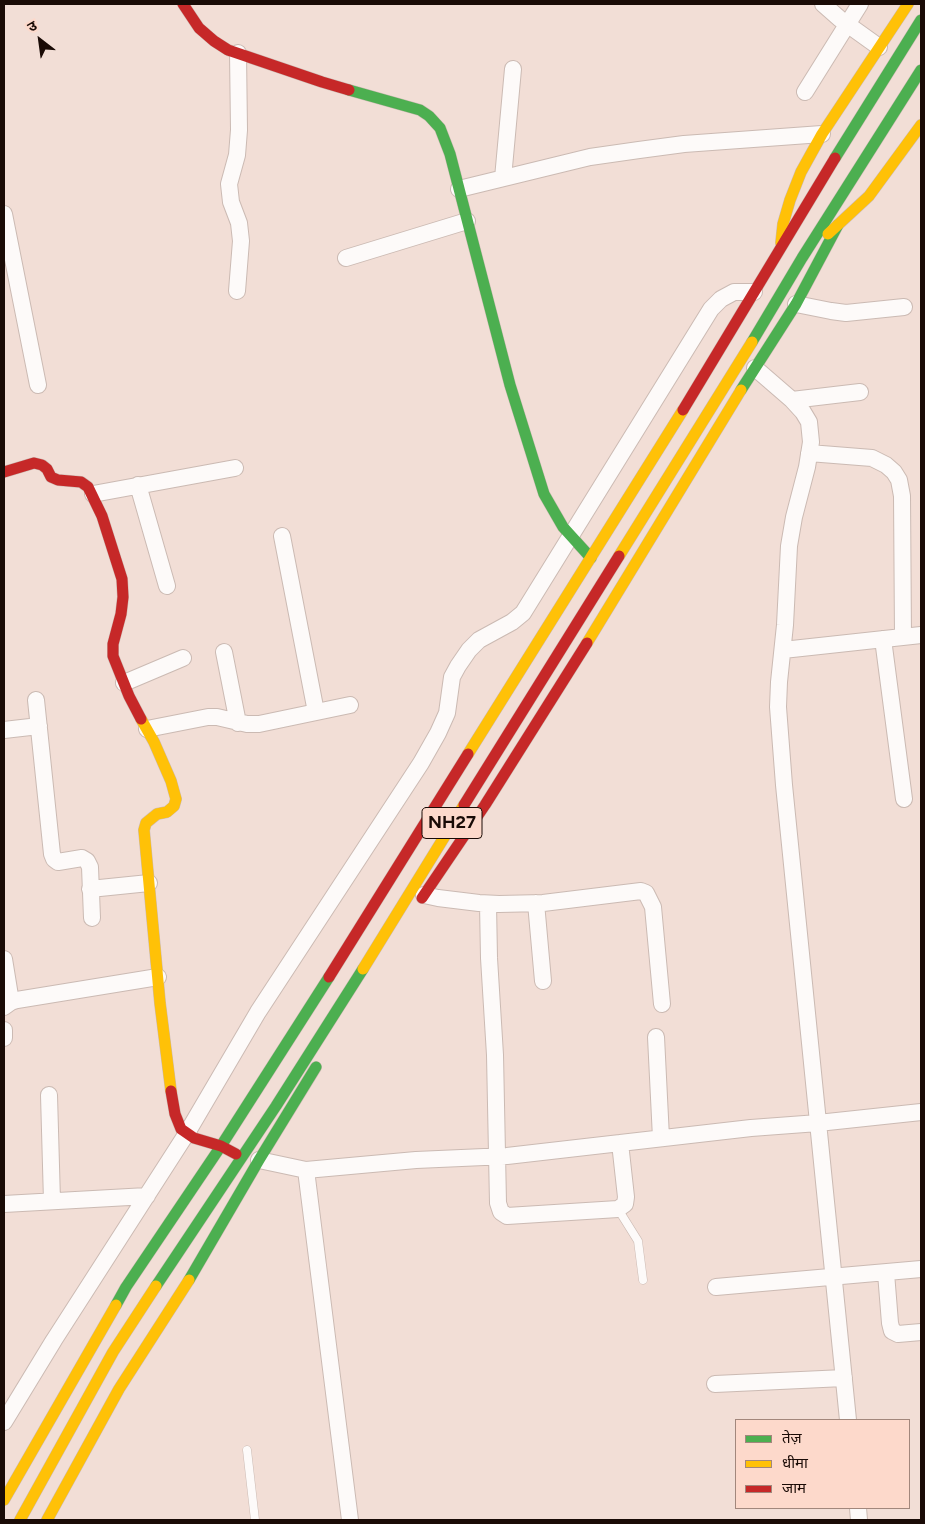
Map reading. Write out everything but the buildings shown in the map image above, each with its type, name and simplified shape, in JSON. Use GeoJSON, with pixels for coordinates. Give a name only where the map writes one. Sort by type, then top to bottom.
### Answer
{"type":"FeatureCollection","features":[{"type":"Feature","properties":{"kind":"main road"},"geometry":{"type":"LineString","coordinates":[[183,4],[199,28],[221,46],[322,82],[420,110],[430,116],[440,128],[450,154],[510,385],[537,475],[547,500],[563,527],[591,558]]}},
{"type":"Feature","properties":{"kind":"main road"},"geometry":{"type":"LineString","coordinates":[[781,249],[783,224],[801,172],[822,134],[908,4]]}},
{"type":"Feature","properties":{"kind":"main road","name":"NH27"},"geometry":{"type":"LineString","coordinates":[[4,1500],[126,1287],[294,1034],[591,558],[921,20]]}},
{"type":"Feature","properties":{"kind":"main road","name":"NH27"},"geometry":{"type":"LineString","coordinates":[[20,1520],[113,1352],[276,1106],[367,962],[742,358],[802,258],[921,70]]}},
{"type":"Feature","properties":{"kind":"main road"},"geometry":{"type":"LineString","coordinates":[[802,258],[869,196],[919,133]]}},
{"type":"Feature","properties":{"kind":"main road"},"geometry":{"type":"LineString","coordinates":[[413,911],[485,805],[563,683],[796,304],[838,225]]}},
{"type":"Feature","properties":{"kind":"main road"},"geometry":{"type":"LineString","coordinates":[[4,472],[34,463],[42,465],[47,469],[51,477],[58,480],[81,482],[88,487],[115,553],[122,579],[123,596],[113,644],[113,656],[124,684],[171,781],[176,799],[174,806],[166,812],[157,814],[146,823],[144,830],[170,1091],[175,1114],[181,1129],[194,1138],[221,1146],[242,1156],[259,1160]]}},
{"type":"Feature","properties":{"kind":"main road"},"geometry":{"type":"LineString","coordinates":[[46,1520],[119,1390],[189,1280],[259,1160],[320,1061]]}},
{"type":"Feature","properties":{"kind":"street"},"geometry":{"type":"LineString","coordinates":[[823,4],[879,47]]}},
{"type":"Feature","properties":{"kind":"street"},"geometry":{"type":"LineString","coordinates":[[805,92],[860,4]]}},
{"type":"Feature","properties":{"kind":"street"},"geometry":{"type":"LineString","coordinates":[[236,291],[241,240],[240,223],[232,202],[229,184],[237,155],[239,130],[238,53]]}},
{"type":"Feature","properties":{"kind":"street"},"geometry":{"type":"LineString","coordinates":[[503,178],[514,69]]}},
{"type":"Feature","properties":{"kind":"street"},"geometry":{"type":"LineString","coordinates":[[459,189],[590,157],[684,144],[822,134]]}},
{"type":"Feature","properties":{"kind":"street"},"geometry":{"type":"LineString","coordinates":[[4,214],[38,385]]}},
{"type":"Feature","properties":{"kind":"street"},"geometry":{"type":"LineString","coordinates":[[346,258],[467,221]]}},
{"type":"Feature","properties":{"kind":"street"},"geometry":{"type":"LineString","coordinates":[[4,1422],[54,1340],[187,1133],[258,1012],[430,748],[447,713],[452,677],[458,666],[479,640],[523,614],[711,309],[721,299],[734,292],[754,292]]}},
{"type":"Feature","properties":{"kind":"street"},"geometry":{"type":"LineString","coordinates":[[796,304],[831,312],[846,313],[904,307]]}},
{"type":"Feature","properties":{"kind":"street"},"geometry":{"type":"LineString","coordinates":[[755,368],[803,412],[808,422],[811,442],[789,546],[778,707],[782,765],[848,1419]]}},
{"type":"Feature","properties":{"kind":"street"},"geometry":{"type":"LineString","coordinates":[[792,400],[860,392]]}},
{"type":"Feature","properties":{"kind":"street"},"geometry":{"type":"LineString","coordinates":[[809,453],[872,458],[886,465],[899,480],[902,496],[903,637]]}},
{"type":"Feature","properties":{"kind":"street"},"geometry":{"type":"LineString","coordinates":[[92,494],[234,468]]}},
{"type":"Feature","properties":{"kind":"street"},"geometry":{"type":"LineString","coordinates":[[138,485],[168,586]]}},
{"type":"Feature","properties":{"kind":"street"},"geometry":{"type":"LineString","coordinates":[[282,536],[316,712]]}},
{"type":"Feature","properties":{"kind":"street"},"geometry":{"type":"LineString","coordinates":[[783,650],[921,635]]}},
{"type":"Feature","properties":{"kind":"street"},"geometry":{"type":"LineString","coordinates":[[883,639],[904,799]]}},
{"type":"Feature","properties":{"kind":"street"},"geometry":{"type":"LineString","coordinates":[[224,652],[238,722]]}},
{"type":"Feature","properties":{"kind":"street"},"geometry":{"type":"LineString","coordinates":[[124,684],[183,658]]}},
{"type":"Feature","properties":{"kind":"street"},"geometry":{"type":"LineString","coordinates":[[36,700],[52,854],[58,862],[82,858],[87,861],[90,867],[92,918]]}},
{"type":"Feature","properties":{"kind":"street"},"geometry":{"type":"LineString","coordinates":[[147,729],[208,717],[259,724],[350,705]]}},
{"type":"Feature","properties":{"kind":"street"},"geometry":{"type":"LineString","coordinates":[[4,730],[39,726]]}},
{"type":"Feature","properties":{"kind":"street"},"geometry":{"type":"LineString","coordinates":[[90,889],[149,883]]}},
{"type":"Feature","properties":{"kind":"street"},"geometry":{"type":"LineString","coordinates":[[424,895],[488,904],[536,903],[641,891],[646,894],[653,907],[662,1004]]}},
{"type":"Feature","properties":{"kind":"street"},"geometry":{"type":"LineString","coordinates":[[536,903],[543,981]]}},
{"type":"Feature","properties":{"kind":"street"},"geometry":{"type":"LineString","coordinates":[[488,904],[498,1157],[498,1203],[501,1212],[507,1216],[618,1209],[625,1204],[626,1197],[620,1143]]}},
{"type":"Feature","properties":{"kind":"street"},"geometry":{"type":"LineString","coordinates":[[4,958],[7,1005],[158,977]]}},
{"type":"Feature","properties":{"kind":"street"},"geometry":{"type":"LineString","coordinates":[[4,1030],[4,1038]]}},
{"type":"Feature","properties":{"kind":"street"},"geometry":{"type":"LineString","coordinates":[[656,1037],[661,1138]]}},
{"type":"Feature","properties":{"kind":"street"},"geometry":{"type":"LineString","coordinates":[[49,1095],[52,1201]]}},
{"type":"Feature","properties":{"kind":"street"},"geometry":{"type":"LineString","coordinates":[[259,1160],[306,1170],[416,1160],[498,1157],[751,1128],[921,1112]]}},
{"type":"Feature","properties":{"kind":"street"},"geometry":{"type":"LineString","coordinates":[[306,1170],[350,1520]]}},
{"type":"Feature","properties":{"kind":"street"},"geometry":{"type":"LineString","coordinates":[[4,1204],[147,1196]]}},
{"type":"Feature","properties":{"kind":"street"},"geometry":{"type":"LineString","coordinates":[[716,1287],[921,1269]]}},
{"type":"Feature","properties":{"kind":"street"},"geometry":{"type":"LineString","coordinates":[[886,1273],[892,1332],[898,1334],[921,1332]]}},
{"type":"Feature","properties":{"kind":"street"},"geometry":{"type":"LineString","coordinates":[[715,1384],[844,1378]]}},
{"type":"Feature","properties":{"kind":"lane"},"geometry":{"type":"LineString","coordinates":[[618,1209],[638,1241],[643,1280]]}},
{"type":"Feature","properties":{"kind":"lane"},"geometry":{"type":"LineString","coordinates":[[247,1450],[256,1520]]}},
{"type":"Feature","properties":{"kind":"traffic: fast"},"geometry":{"type":"LineString","coordinates":[[835,158],[921,20]]}},
{"type":"Feature","properties":{"kind":"traffic: fast"},"geometry":{"type":"LineString","coordinates":[[752,342],[802,258],[921,70]]}},
{"type":"Feature","properties":{"kind":"traffic: fast"},"geometry":{"type":"LineString","coordinates":[[349,90],[420,110],[429,116],[440,128],[450,154],[510,385],[544,494],[563,527],[591,558]]}},
{"type":"Feature","properties":{"kind":"traffic: fast"},"geometry":{"type":"LineString","coordinates":[[741,390],[796,304],[838,225]]}},
{"type":"Feature","properties":{"kind":"traffic: fast"},"geometry":{"type":"LineString","coordinates":[[156,1286],[276,1106],[363,969]]}},
{"type":"Feature","properties":{"kind":"traffic: fast"},"geometry":{"type":"LineString","coordinates":[[116,1305],[329,977]]}},
{"type":"Feature","properties":{"kind":"traffic: fast"},"geometry":{"type":"LineString","coordinates":[[189,1280],[316,1067]]}},
{"type":"Feature","properties":{"kind":"traffic: slow"},"geometry":{"type":"LineString","coordinates":[[781,243],[783,224],[801,172],[822,134],[908,4]]}},
{"type":"Feature","properties":{"kind":"traffic: slow"},"geometry":{"type":"LineString","coordinates":[[828,234],[869,196],[921,125]]}},
{"type":"Feature","properties":{"kind":"traffic: slow"},"geometry":{"type":"LineString","coordinates":[[619,556],[752,342]]}},
{"type":"Feature","properties":{"kind":"traffic: slow"},"geometry":{"type":"LineString","coordinates":[[587,643],[741,390]]}},
{"type":"Feature","properties":{"kind":"traffic: slow"},"geometry":{"type":"LineString","coordinates":[[468,754],[683,410]]}},
{"type":"Feature","properties":{"kind":"traffic: slow"},"geometry":{"type":"LineString","coordinates":[[141,719],[154,742],[171,781],[176,799],[174,806],[167,812],[157,814],[146,823],[144,830],[160,1003],[171,1091]]}},
{"type":"Feature","properties":{"kind":"traffic: slow"},"geometry":{"type":"LineString","coordinates":[[363,969],[464,805]]}},
{"type":"Feature","properties":{"kind":"traffic: slow"},"geometry":{"type":"LineString","coordinates":[[47,1520],[119,1389],[189,1280]]}},
{"type":"Feature","properties":{"kind":"traffic: slow"},"geometry":{"type":"LineString","coordinates":[[20,1520],[113,1352],[156,1286]]}},
{"type":"Feature","properties":{"kind":"traffic: slow"},"geometry":{"type":"LineString","coordinates":[[4,1500],[116,1305]]}},
{"type":"Feature","properties":{"kind":"traffic: jam"},"geometry":{"type":"LineString","coordinates":[[183,4],[199,28],[228,50],[349,90]]}},
{"type":"Feature","properties":{"kind":"traffic: jam"},"geometry":{"type":"LineString","coordinates":[[683,410],[835,158]]}},
{"type":"Feature","properties":{"kind":"traffic: jam"},"geometry":{"type":"LineString","coordinates":[[4,472],[34,463],[42,465],[47,469],[51,477],[58,480],[81,482],[88,487],[102,516],[122,579],[123,597],[121,614],[113,644],[113,656],[129,696],[141,719]]}},
{"type":"Feature","properties":{"kind":"traffic: jam"},"geometry":{"type":"LineString","coordinates":[[464,805],[619,556]]}},
{"type":"Feature","properties":{"kind":"traffic: jam"},"geometry":{"type":"LineString","coordinates":[[422,898],[485,805],[587,643]]}},
{"type":"Feature","properties":{"kind":"traffic: jam"},"geometry":{"type":"LineString","coordinates":[[329,977],[468,754]]}},
{"type":"Feature","properties":{"kind":"traffic: jam"},"geometry":{"type":"LineString","coordinates":[[171,1091],[175,1114],[181,1129],[194,1138],[221,1146],[236,1154]]}}]}
